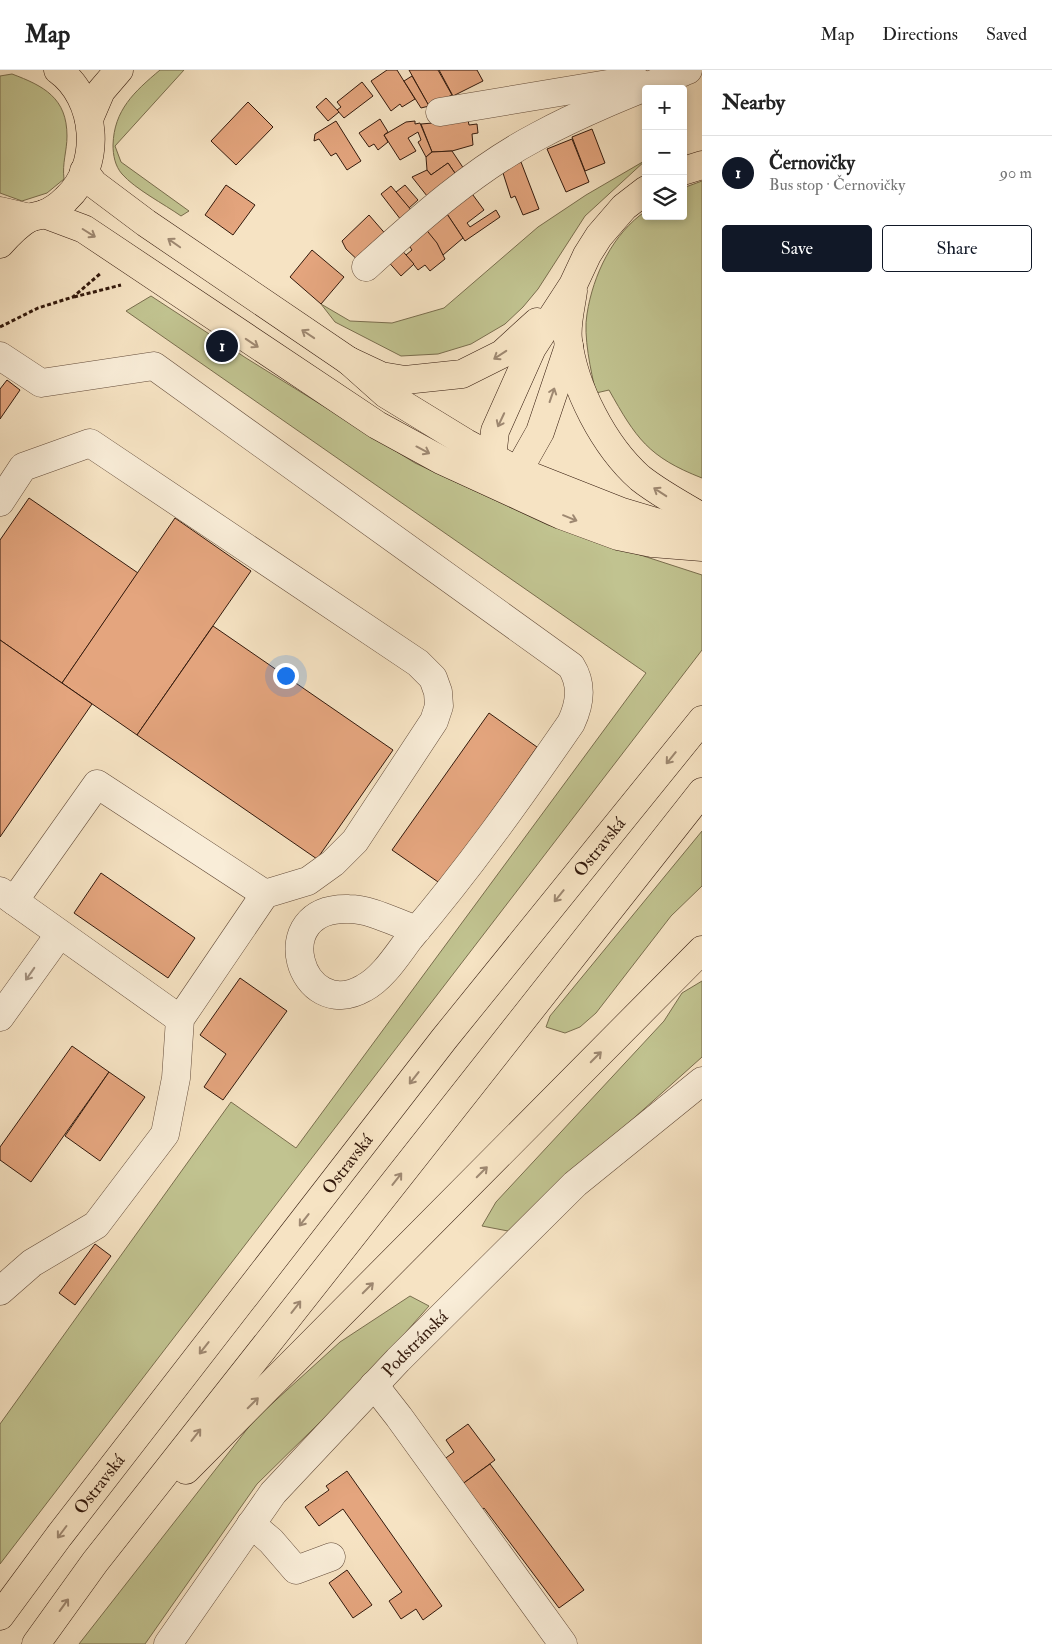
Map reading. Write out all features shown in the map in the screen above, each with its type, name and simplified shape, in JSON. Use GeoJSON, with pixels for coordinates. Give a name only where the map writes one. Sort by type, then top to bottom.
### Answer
{"type":"FeatureCollection","features":[{"type":"Feature","properties":{"kind":"main road"},"geometry":{"type":"LineString","coordinates":[[62,73],[83,77],[99,70]]}},
{"type":"Feature","properties":{"kind":"main road"},"geometry":{"type":"LineString","coordinates":[[89,119],[101,91],[119,70]]}},
{"type":"Feature","properties":{"kind":"main road"},"geometry":{"type":"LineString","coordinates":[[0,244],[37,216],[68,199],[84,171],[91,138],[89,119],[81,96],[62,73]]}},
{"type":"Feature","properties":{"kind":"main road"},"geometry":{"type":"LineString","coordinates":[[687,170],[702,165]]}},
{"type":"Feature","properties":{"kind":"main road"},"geometry":{"type":"LineString","coordinates":[[84,171],[94,184],[123,206],[349,362],[386,394],[421,413],[466,444],[518,471],[622,512],[702,536]]}},
{"type":"Feature","properties":{"kind":"main road"},"geometry":{"type":"LineString","coordinates":[[492,458],[495,431],[532,348],[574,285],[587,255],[598,236],[624,207],[642,193]]}},
{"type":"Feature","properties":{"kind":"main road"},"geometry":{"type":"LineString","coordinates":[[0,210],[37,216],[84,229],[256,346],[307,377],[377,425],[450,464],[561,515],[618,536],[652,543],[702,547]]}},
{"type":"Feature","properties":{"kind":"main road"},"geometry":{"type":"LineString","coordinates":[[349,362],[382,376],[404,380],[462,374],[491,361],[511,348],[574,285]]}},
{"type":"Feature","properties":{"kind":"main road"},"geometry":{"type":"LineString","coordinates":[[574,285],[568,326],[569,346],[576,373],[591,412],[608,440],[640,477],[702,517]]}},
{"type":"Feature","properties":{"kind":"main road"},"geometry":{"type":"LineString","coordinates":[[518,471],[540,432],[569,346]]}},
{"type":"Feature","properties":{"kind":"main road"},"geometry":{"type":"LineString","coordinates":[[307,377],[418,427],[466,444]]}},
{"type":"Feature","properties":{"kind":"main road","name":"Ostravská"},"geometry":{"type":"LineString","coordinates":[[0,1616],[59,1536],[444,1039],[702,720]]}},
{"type":"Feature","properties":{"kind":"main road"},"geometry":{"type":"LineString","coordinates":[[36,1644],[96,1562],[702,792]]}},
{"type":"Feature","properties":{"kind":"main road"},"geometry":{"type":"LineString","coordinates":[[96,1562],[702,950]]}},
{"type":"Feature","properties":{"kind":"street"},"geometry":{"type":"LineString","coordinates":[[366,267],[471,179],[538,136],[688,70]]}},
{"type":"Feature","properties":{"kind":"street"},"geometry":{"type":"LineString","coordinates":[[440,112],[620,82],[658,82]]}},
{"type":"Feature","properties":{"kind":"street"},"geometry":{"type":"LineString","coordinates":[[530,98],[540,121],[552,129]]}},
{"type":"Feature","properties":{"kind":"street"},"geometry":{"type":"LineString","coordinates":[[0,356],[41,383],[154,366],[571,666],[579,682],[577,710],[571,723],[448,895],[376,980],[367,987],[347,995],[336,994],[316,986],[305,975],[300,963],[299,942],[305,929],[316,916],[332,909],[351,908],[417,930]]}},
{"type":"Feature","properties":{"kind":"street"},"geometry":{"type":"LineString","coordinates":[[0,502],[23,468],[90,443],[418,663],[433,678],[438,692],[439,706],[434,721],[422,742],[355,841],[333,863],[302,883],[266,894],[180,1019],[176,1078],[165,1134],[96,1225],[32,1263],[0,1291]]}},
{"type":"Feature","properties":{"kind":"street"},"geometry":{"type":"LineString","coordinates":[[180,1019],[59,935],[7,896],[97,784],[266,894]]}},
{"type":"Feature","properties":{"kind":"street"},"geometry":{"type":"LineString","coordinates":[[302,883],[316,916]]}},
{"type":"Feature","properties":{"kind":"street"},"geometry":{"type":"LineString","coordinates":[[0,1017],[59,935]]}},
{"type":"Feature","properties":{"kind":"street","name":"Podstránská"},"geometry":{"type":"LineString","coordinates":[[168,1644],[273,1493],[374,1385],[574,1184],[702,1082]]}},
{"type":"Feature","properties":{"kind":"street"},"geometry":{"type":"LineString","coordinates":[[374,1385],[399,1416],[563,1644]]}},
{"type":"Feature","properties":{"kind":"street"},"geometry":{"type":"LineString","coordinates":[[251,1524],[271,1541],[296,1570],[332,1557]]}},
{"type":"Feature","properties":{"kind":"path"},"geometry":{"type":"LineString","coordinates":[[73,297],[104,270]]}},
{"type":"Feature","properties":{"kind":"path"},"geometry":{"type":"LineString","coordinates":[[0,326],[38,308],[127,283]]}},
{"type":"Feature","properties":{"kind":"green space"},"geometry":{"type":"Polygon","coordinates":[[[160,70],[184,70],[115,146],[121,162],[189,211],[181,216],[128,180],[118,168],[113,153],[114,133],[121,112],[134,94],[160,70]]]}},
{"type":"Feature","properties":{"kind":"green space"},"geometry":{"type":"Polygon","coordinates":[[[12,74],[34,83],[52,95],[63,112],[66,123],[64,179],[47,193],[22,201],[0,193],[0,76],[12,74]]]}},
{"type":"Feature","properties":{"kind":"green space"},"geometry":{"type":"Polygon","coordinates":[[[642,162],[585,216],[538,289],[523,307],[505,324],[471,344],[438,354],[401,356],[335,322],[321,304],[350,321],[392,323],[444,308],[538,227],[586,195],[642,162]]]}},
{"type":"Feature","properties":{"kind":"green space"},"geometry":{"type":"Polygon","coordinates":[[[702,181],[702,478],[668,462],[645,444],[627,421],[609,390],[596,393],[586,332],[587,314],[594,285],[606,256],[614,243],[634,220],[642,214],[642,220],[687,220],[687,187],[702,181]]]}},
{"type":"Feature","properties":{"kind":"green space"},"geometry":{"type":"Polygon","coordinates":[[[151,296],[246,358],[415,463],[548,525],[702,575],[702,650],[0,1564],[0,1424],[231,1102],[296,1148],[646,673],[126,311],[151,296]]]}},
{"type":"Feature","properties":{"kind":"green space"},"geometry":{"type":"Polygon","coordinates":[[[702,831],[702,886],[671,916],[596,1013],[580,1027],[565,1033],[546,1027],[550,1016],[702,831]]]}},
{"type":"Feature","properties":{"kind":"green space"},"geometry":{"type":"Polygon","coordinates":[[[702,981],[702,1057],[508,1231],[482,1226],[496,1202],[664,1021],[682,993],[702,981]]]}},
{"type":"Feature","properties":{"kind":"green space"},"geometry":{"type":"Polygon","coordinates":[[[410,1296],[429,1306],[367,1376],[257,1484],[145,1644],[79,1644],[255,1419],[340,1342],[410,1296]]]}},
{"type":"Feature","properties":{"kind":"building"},"geometry":{"type":"Polygon","coordinates":[[[387,70],[397,70],[415,99],[402,107],[400,104],[391,111],[371,81],[387,70]]]}},
{"type":"Feature","properties":{"kind":"building"},"geometry":{"type":"Polygon","coordinates":[[[409,70],[438,70],[452,95],[429,106],[409,70]]]}},
{"type":"Feature","properties":{"kind":"building"},"geometry":{"type":"Polygon","coordinates":[[[439,70],[477,70],[483,81],[453,96],[439,70]]]}},
{"type":"Feature","properties":{"kind":"building"},"geometry":{"type":"Polygon","coordinates":[[[412,76],[429,106],[421,108],[404,81],[412,76]]]}},
{"type":"Feature","properties":{"kind":"building"},"geometry":{"type":"Polygon","coordinates":[[[362,82],[373,96],[344,118],[337,110],[341,107],[337,102],[362,82]]]}},
{"type":"Feature","properties":{"kind":"building"},"geometry":{"type":"Polygon","coordinates":[[[326,98],[339,112],[328,121],[316,107],[326,98]]]}},
{"type":"Feature","properties":{"kind":"building"},"geometry":{"type":"Polygon","coordinates":[[[248,102],[273,127],[236,165],[211,141],[248,102]]]}},
{"type":"Feature","properties":{"kind":"building"},"geometry":{"type":"Polygon","coordinates":[[[380,119],[388,132],[384,135],[388,142],[378,150],[374,144],[369,147],[359,133],[380,119]]]}},
{"type":"Feature","properties":{"kind":"building"},"geometry":{"type":"Polygon","coordinates":[[[468,120],[469,125],[477,124],[478,133],[472,134],[473,145],[452,151],[432,152],[421,124],[468,120]]]}},
{"type":"Feature","properties":{"kind":"building"},"geometry":{"type":"Polygon","coordinates":[[[336,121],[361,161],[347,170],[336,153],[331,156],[319,139],[314,141],[315,134],[336,121]]]}},
{"type":"Feature","properties":{"kind":"building"},"geometry":{"type":"Polygon","coordinates":[[[415,121],[415,124],[420,123],[432,152],[426,157],[418,142],[421,140],[418,132],[408,138],[416,151],[400,160],[384,135],[406,122],[415,121]]]}},
{"type":"Feature","properties":{"kind":"building"},"geometry":{"type":"Polygon","coordinates":[[[592,129],[605,163],[585,171],[572,137],[592,129]]]}},
{"type":"Feature","properties":{"kind":"building"},"geometry":{"type":"Polygon","coordinates":[[[572,139],[589,182],[566,192],[547,149],[572,139]]]}},
{"type":"Feature","properties":{"kind":"building"},"geometry":{"type":"Polygon","coordinates":[[[452,151],[466,172],[459,179],[448,163],[431,175],[427,170],[426,157],[432,152],[452,151]]]}},
{"type":"Feature","properties":{"kind":"building"},"geometry":{"type":"Polygon","coordinates":[[[521,162],[539,209],[523,215],[515,196],[511,198],[503,173],[506,169],[521,162]]]}},
{"type":"Feature","properties":{"kind":"building"},"geometry":{"type":"Polygon","coordinates":[[[448,163],[459,179],[431,201],[412,177],[427,170],[431,175],[448,163]]]}},
{"type":"Feature","properties":{"kind":"building"},"geometry":{"type":"Polygon","coordinates":[[[226,185],[255,205],[233,235],[205,215],[226,185]]]}},
{"type":"Feature","properties":{"kind":"building"},"geometry":{"type":"Polygon","coordinates":[[[405,185],[418,200],[409,208],[396,192],[405,185]]]}},
{"type":"Feature","properties":{"kind":"building"},"geometry":{"type":"Polygon","coordinates":[[[391,186],[412,211],[401,220],[381,194],[391,186]]]}},
{"type":"Feature","properties":{"kind":"building"},"geometry":{"type":"Polygon","coordinates":[[[470,191],[484,210],[467,223],[470,227],[496,210],[500,217],[465,241],[445,211],[470,191]]]}},
{"type":"Feature","properties":{"kind":"building"},"geometry":{"type":"Polygon","coordinates":[[[445,211],[463,238],[443,255],[424,227],[445,211]]]}},
{"type":"Feature","properties":{"kind":"building"},"geometry":{"type":"Polygon","coordinates":[[[369,215],[389,238],[362,264],[346,249],[342,241],[369,215]]]}},
{"type":"Feature","properties":{"kind":"building"},"geometry":{"type":"Polygon","coordinates":[[[424,227],[437,243],[445,259],[430,271],[425,265],[418,270],[406,255],[412,250],[406,241],[424,227]]]}},
{"type":"Feature","properties":{"kind":"building"},"geometry":{"type":"Polygon","coordinates":[[[399,247],[414,264],[401,276],[385,258],[399,247]]]}},
{"type":"Feature","properties":{"kind":"building"},"geometry":{"type":"Polygon","coordinates":[[[312,250],[344,277],[321,304],[290,277],[312,250]]]}},
{"type":"Feature","properties":{"kind":"building"},"geometry":{"type":"Polygon","coordinates":[[[7,380],[20,390],[0,419],[0,389],[7,380]]]}},
{"type":"Feature","properties":{"kind":"building"},"geometry":{"type":"Polygon","coordinates":[[[29,498],[138,573],[62,683],[0,640],[0,540],[29,498]]]}},
{"type":"Feature","properties":{"kind":"building"},"geometry":{"type":"Polygon","coordinates":[[[175,518],[251,571],[137,735],[62,683],[175,518]]]}},
{"type":"Feature","properties":{"kind":"building"},"geometry":{"type":"Polygon","coordinates":[[[213,626],[393,750],[317,859],[137,735],[213,626]]]}},
{"type":"Feature","properties":{"kind":"building"},"geometry":{"type":"Polygon","coordinates":[[[0,640],[92,704],[0,837],[0,640]]]}},
{"type":"Feature","properties":{"kind":"building"},"geometry":{"type":"Polygon","coordinates":[[[489,713],[537,747],[441,884],[392,850],[489,713]]]}},
{"type":"Feature","properties":{"kind":"building"},"geometry":{"type":"Polygon","coordinates":[[[101,873],[195,938],[168,978],[74,913],[101,873]]]}},
{"type":"Feature","properties":{"kind":"building"},"geometry":{"type":"Polygon","coordinates":[[[240,978],[287,1011],[223,1100],[204,1087],[226,1054],[200,1035],[240,978]]]}},
{"type":"Feature","properties":{"kind":"building"},"geometry":{"type":"Polygon","coordinates":[[[72,1046],[109,1072],[31,1182],[0,1160],[0,1147],[72,1046]]]}},
{"type":"Feature","properties":{"kind":"building"},"geometry":{"type":"Polygon","coordinates":[[[109,1072],[145,1097],[100,1161],[65,1136],[109,1072]]]}},
{"type":"Feature","properties":{"kind":"building"},"geometry":{"type":"Polygon","coordinates":[[[95,1244],[111,1256],[75,1305],[59,1293],[95,1244]]]}},
{"type":"Feature","properties":{"kind":"building"},"geometry":{"type":"Polygon","coordinates":[[[468,1424],[495,1460],[461,1485],[443,1460],[454,1452],[446,1440],[468,1424]]]}},
{"type":"Feature","properties":{"kind":"building"},"geometry":{"type":"Polygon","coordinates":[[[490,1464],[584,1590],[559,1608],[484,1508],[480,1511],[461,1485],[490,1464]]]}},
{"type":"Feature","properties":{"kind":"building"},"geometry":{"type":"Polygon","coordinates":[[[347,1471],[442,1606],[423,1620],[416,1609],[401,1619],[389,1601],[402,1592],[343,1509],[319,1526],[305,1507],[329,1490],[326,1486],[347,1471]]]}},
{"type":"Feature","properties":{"kind":"building"},"geometry":{"type":"Polygon","coordinates":[[[347,1570],[372,1605],[353,1618],[329,1583],[347,1570]]]}},
{"type":"Feature","properties":{"kind":"place","name":"Černovičky"},"geometry":{"type":"Point","coordinates":[222,346]}}]}
